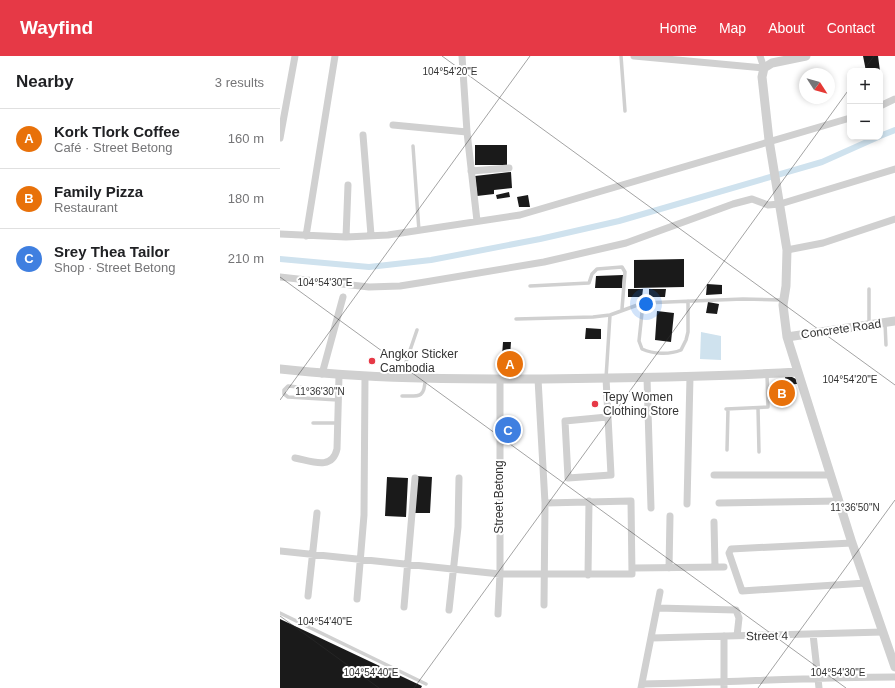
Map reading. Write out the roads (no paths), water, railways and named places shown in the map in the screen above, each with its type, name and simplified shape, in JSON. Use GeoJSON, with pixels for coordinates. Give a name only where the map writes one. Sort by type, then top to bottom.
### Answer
{"type":"FeatureCollection","features":[{"type":"Feature","properties":{"kind":"street"},"geometry":{"type":"LineString","coordinates":[[280,138],[295,56]]}},
{"type":"Feature","properties":{"kind":"street"},"geometry":{"type":"LineString","coordinates":[[306,236],[335,56]]}},
{"type":"Feature","properties":{"kind":"street"},"geometry":{"type":"LineString","coordinates":[[462,56],[467,132],[477,221]]}},
{"type":"Feature","properties":{"kind":"street"},"geometry":{"type":"LineString","coordinates":[[634,56],[764,68],[772,63],[806,56]]}},
{"type":"Feature","properties":{"kind":"street"},"geometry":{"type":"LineString","coordinates":[[760,56],[764,68],[762,78],[770,144],[787,250],[784,300],[787,337],[830,475],[895,667]]}},
{"type":"Feature","properties":{"kind":"street"},"geometry":{"type":"LineString","coordinates":[[883,105],[895,99]]}},
{"type":"Feature","properties":{"kind":"street"},"geometry":{"type":"LineString","coordinates":[[280,234],[306,236],[388,235],[520,215],[770,144],[847,119]]}},
{"type":"Feature","properties":{"kind":"street"},"geometry":{"type":"LineString","coordinates":[[392,125],[467,132]]}},
{"type":"Feature","properties":{"kind":"street"},"geometry":{"type":"LineString","coordinates":[[363,135],[371,235]]}},
{"type":"Feature","properties":{"kind":"street"},"geometry":{"type":"LineString","coordinates":[[471,171],[509,168]]}},
{"type":"Feature","properties":{"kind":"street"},"geometry":{"type":"LineString","coordinates":[[280,276],[369,286],[406,285],[544,262],[626,243],[733,204],[752,199],[768,205],[895,169]]}},
{"type":"Feature","properties":{"kind":"street"},"geometry":{"type":"LineString","coordinates":[[346,236],[348,184]]}},
{"type":"Feature","properties":{"kind":"street"},"geometry":{"type":"LineString","coordinates":[[787,250],[823,243],[895,219]]}},
{"type":"Feature","properties":{"kind":"street"},"geometry":{"type":"LineString","coordinates":[[322,374],[343,297]]}},
{"type":"Feature","properties":{"kind":"street","name":"Concrete Road"},"geometry":{"type":"LineString","coordinates":[[787,337],[895,321]]}},
{"type":"Feature","properties":{"kind":"street"},"geometry":{"type":"LineString","coordinates":[[280,369],[339,376],[425,379],[647,378],[797,372]]}},
{"type":"Feature","properties":{"kind":"street"},"geometry":{"type":"LineString","coordinates":[[295,458],[322,464],[330,462],[335,456],[337,449],[339,376]]}},
{"type":"Feature","properties":{"kind":"street"},"geometry":{"type":"LineString","coordinates":[[357,599],[364,515],[365,377]]}},
{"type":"Feature","properties":{"kind":"street"},"geometry":{"type":"LineString","coordinates":[[687,504],[690,377]]}},
{"type":"Feature","properties":{"kind":"street"},"geometry":{"type":"LineString","coordinates":[[606,378],[610,476],[567,477],[565,421],[607,417]]}},
{"type":"Feature","properties":{"kind":"street"},"geometry":{"type":"LineString","coordinates":[[647,378],[651,508]]}},
{"type":"Feature","properties":{"kind":"street","name":"Street Betong"},"geometry":{"type":"LineString","coordinates":[[498,614],[500,574],[500,379]]}},
{"type":"Feature","properties":{"kind":"street"},"geometry":{"type":"LineString","coordinates":[[538,379],[545,503],[544,605]]}},
{"type":"Feature","properties":{"kind":"street"},"geometry":{"type":"LineString","coordinates":[[714,475],[830,475]]}},
{"type":"Feature","properties":{"kind":"street"},"geometry":{"type":"LineString","coordinates":[[404,607],[415,478]]}},
{"type":"Feature","properties":{"kind":"street"},"geometry":{"type":"LineString","coordinates":[[449,610],[458,527],[459,478]]}},
{"type":"Feature","properties":{"kind":"street"},"geometry":{"type":"LineString","coordinates":[[588,575],[589,501]]}},
{"type":"Feature","properties":{"kind":"street"},"geometry":{"type":"LineString","coordinates":[[280,551],[360,558],[500,574],[631,574],[633,568],[631,501],[545,503]]}},
{"type":"Feature","properties":{"kind":"street"},"geometry":{"type":"LineString","coordinates":[[719,503],[839,501]]}},
{"type":"Feature","properties":{"kind":"street"},"geometry":{"type":"LineString","coordinates":[[308,596],[317,514]]}},
{"type":"Feature","properties":{"kind":"street"},"geometry":{"type":"LineString","coordinates":[[669,568],[670,516]]}},
{"type":"Feature","properties":{"kind":"street"},"geometry":{"type":"LineString","coordinates":[[714,522],[715,567]]}},
{"type":"Feature","properties":{"kind":"street"},"geometry":{"type":"LineString","coordinates":[[852,542],[731,549],[729,553],[742,591],[866,583]]}},
{"type":"Feature","properties":{"kind":"street"},"geometry":{"type":"LineString","coordinates":[[633,568],[724,567]]}},
{"type":"Feature","properties":{"kind":"street"},"geometry":{"type":"LineString","coordinates":[[660,592],[641,686],[724,686],[818,678],[895,678]]}},
{"type":"Feature","properties":{"kind":"street"},"geometry":{"type":"LineString","coordinates":[[657,608],[736,610],[739,618],[737,636]]}},
{"type":"Feature","properties":{"kind":"street","name":"Street 4"},"geometry":{"type":"LineString","coordinates":[[651,638],[883,632]]}},
{"type":"Feature","properties":{"kind":"street"},"geometry":{"type":"LineString","coordinates":[[813,634],[819,688]]}},
{"type":"Feature","properties":{"kind":"street"},"geometry":{"type":"LineString","coordinates":[[724,636],[724,686]]}},
{"type":"Feature","properties":{"kind":"lane"},"geometry":{"type":"LineString","coordinates":[[621,56],[624,111]]}},
{"type":"Feature","properties":{"kind":"lane"},"geometry":{"type":"LineString","coordinates":[[413,146],[419,231]]}},
{"type":"Feature","properties":{"kind":"lane"},"geometry":{"type":"LineString","coordinates":[[530,286],[589,283],[592,274],[597,269],[622,267],[625,272],[622,309]]}},
{"type":"Feature","properties":{"kind":"lane"},"geometry":{"type":"LineString","coordinates":[[869,289],[869,325]]}},
{"type":"Feature","properties":{"kind":"lane"},"geometry":{"type":"LineString","coordinates":[[516,318],[593,317],[610,315],[622,309],[643,303],[742,299],[784,300]]}},
{"type":"Feature","properties":{"kind":"lane"},"geometry":{"type":"LineString","coordinates":[[643,303],[639,341],[642,349],[648,352],[673,353],[681,350],[686,340],[688,301]]}},
{"type":"Feature","properties":{"kind":"lane"},"geometry":{"type":"LineString","coordinates":[[606,378],[610,315]]}},
{"type":"Feature","properties":{"kind":"lane"},"geometry":{"type":"LineString","coordinates":[[884,323],[886,345]]}},
{"type":"Feature","properties":{"kind":"lane"},"geometry":{"type":"LineString","coordinates":[[404,378],[406,362],[417,330]]}},
{"type":"Feature","properties":{"kind":"lane"},"geometry":{"type":"LineString","coordinates":[[727,450],[727,409],[768,407],[767,374]]}},
{"type":"Feature","properties":{"kind":"lane"},"geometry":{"type":"LineString","coordinates":[[402,396],[419,396],[423,394],[425,390],[425,379]]}},
{"type":"Feature","properties":{"kind":"lane"},"geometry":{"type":"LineString","coordinates":[[338,391],[288,386],[284,390],[284,394],[288,397],[338,400]]}},
{"type":"Feature","properties":{"kind":"lane"},"geometry":{"type":"LineString","coordinates":[[758,408],[759,452]]}},
{"type":"Feature","properties":{"kind":"lane"},"geometry":{"type":"LineString","coordinates":[[313,423],[337,423]]}},
{"type":"Feature","properties":{"kind":"lane"},"geometry":{"type":"LineString","coordinates":[[280,613],[426,684]]}},
{"type":"Feature","properties":{"kind":"water"},"geometry":{"type":"Polygon","coordinates":[[[701,332],[721,336],[721,360],[700,359],[701,332]]]}},
{"type":"Feature","properties":{"kind":"waterway"},"geometry":{"type":"LineString","coordinates":[[883,135],[895,130]]}},
{"type":"Feature","properties":{"kind":"waterway"},"geometry":{"type":"LineString","coordinates":[[280,259],[369,267],[431,260],[540,239],[619,221],[822,162],[871,140]]}},
{"type":"Feature","properties":{"kind":"place","name":"Angkor Sticker Cambodia"},"geometry":{"type":"Point","coordinates":[372,361]}},
{"type":"Feature","properties":{"kind":"place","name":"Kork Tlork Coffee"},"geometry":{"type":"Point","coordinates":[510,364]}},
{"type":"Feature","properties":{"kind":"place","name":"Family Pizza"},"geometry":{"type":"Point","coordinates":[782,393]}},
{"type":"Feature","properties":{"kind":"place","name":"Tepy Women Clothing Store"},"geometry":{"type":"Point","coordinates":[595,404]}},
{"type":"Feature","properties":{"kind":"place","name":"Srey Thea Tailor"},"geometry":{"type":"Point","coordinates":[508,430]}}]}
